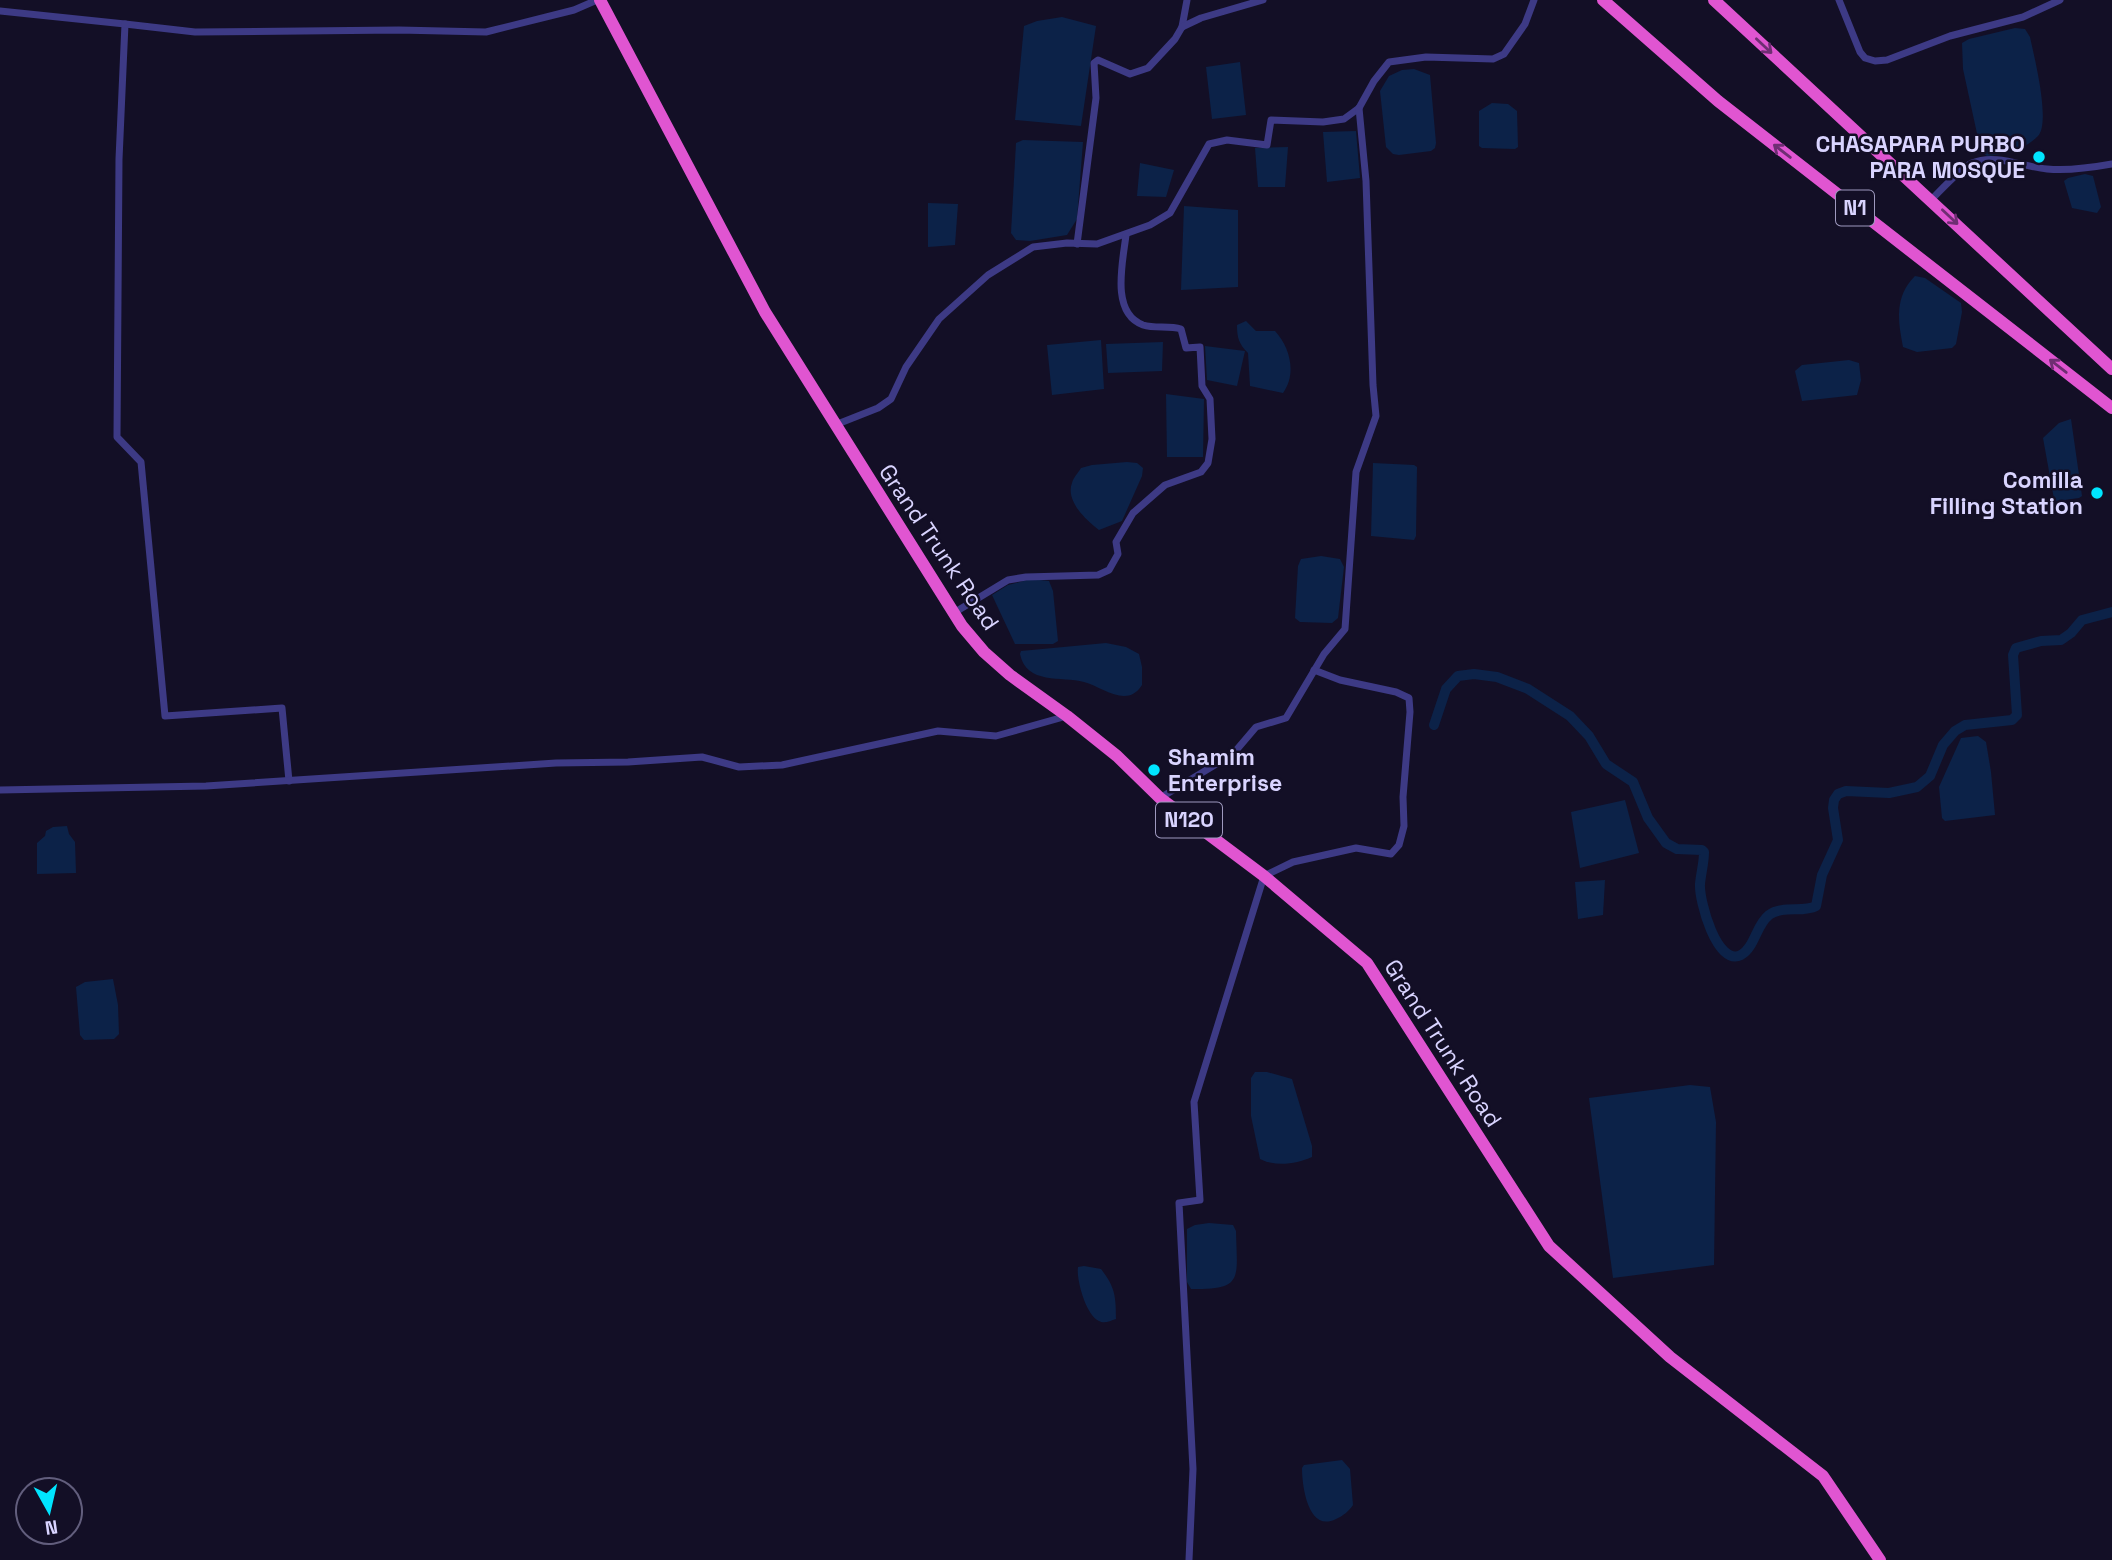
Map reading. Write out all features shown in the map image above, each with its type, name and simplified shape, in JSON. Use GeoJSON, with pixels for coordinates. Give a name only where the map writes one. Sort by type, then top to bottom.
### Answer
{"type":"FeatureCollection","features":[{"type":"Feature","properties":{"kind":"highway","name":"Grand Trunk Road"},"geometry":{"type":"LineString","coordinates":[[599,0],[765,312],[952,614],[984,652],[1010,675],[1068,716],[1117,756],[1160,798],[1264,876],[1367,963],[1549,1246],[1670,1357],[1823,1476],[1880,1560]]}},
{"type":"Feature","properties":{"kind":"highway","name":"N1"},"geometry":{"type":"LineString","coordinates":[[1603,0],[1718,101],[2112,408]]}},
{"type":"Feature","properties":{"kind":"highway","name":"N1"},"geometry":{"type":"LineString","coordinates":[[1714,0],[2112,369]]}},
{"type":"Feature","properties":{"kind":"street"},"geometry":{"type":"LineString","coordinates":[[0,11],[195,32],[486,32],[574,10],[599,0]]}},
{"type":"Feature","properties":{"kind":"street"},"geometry":{"type":"LineString","coordinates":[[1077,244],[1096,98],[1094,63],[1098,60],[1130,74],[1148,68],[1175,39],[1182,27],[1187,0]]}},
{"type":"Feature","properties":{"kind":"street"},"geometry":{"type":"LineString","coordinates":[[1182,27],[1201,18],[1263,0]]}},
{"type":"Feature","properties":{"kind":"street"},"geometry":{"type":"LineString","coordinates":[[835,425],[878,408],[891,399],[906,367],[939,320],[988,275],[1033,247],[1097,244],[1150,225],[1170,213],[1209,144],[1227,140],[1267,145],[1270,120],[1323,122],[1344,119],[1359,108],[1374,81],[1389,62],[1426,57],[1493,59],[1504,54],[1525,24],[1534,0]]}},
{"type":"Feature","properties":{"kind":"street"},"geometry":{"type":"LineString","coordinates":[[1839,0],[1860,52],[1875,61],[1887,60],[1950,36],[2023,17],[2060,0]]}},
{"type":"Feature","properties":{"kind":"street"},"geometry":{"type":"LineString","coordinates":[[125,24],[119,159],[117,436],[141,462],[165,716],[282,708],[289,781]]}},
{"type":"Feature","properties":{"kind":"street"},"geometry":{"type":"LineString","coordinates":[[1160,798],[1233,754],[1256,727],[1286,718],[1324,654],[1345,629],[1356,472],[1376,416],[1366,181],[1359,108]]}},
{"type":"Feature","properties":{"kind":"street"},"geometry":{"type":"LineString","coordinates":[[1931,200],[1972,163],[2004,159],[2022,166],[2060,170],[2112,164]]}},
{"type":"Feature","properties":{"kind":"street"},"geometry":{"type":"LineString","coordinates":[[952,614],[1009,580],[1098,575],[1109,570],[1118,554],[1116,542],[1133,513],[1165,485],[1201,472],[1208,463],[1212,439],[1210,399],[1202,386],[1200,347],[1186,348],[1181,329],[1143,325],[1131,316],[1123,302],[1121,280],[1126,235]]}},
{"type":"Feature","properties":{"kind":"street"},"geometry":{"type":"LineString","coordinates":[[1189,1560],[1193,1469],[1178,1203],[1200,1200],[1194,1101],[1264,876],[1293,862],[1356,848],[1391,854],[1399,845],[1404,826],[1403,797],[1409,698],[1396,692],[1340,680],[1314,670]]}},
{"type":"Feature","properties":{"kind":"street"},"geometry":{"type":"LineString","coordinates":[[0,790],[206,786],[556,763],[702,757],[739,767],[782,765],[938,732],[996,736],[1068,716]]}},
{"type":"Feature","properties":{"kind":"water"},"geometry":{"type":"Polygon","coordinates":[[[1062,17],[1096,26],[1081,126],[1015,120],[1024,26],[1062,17]]]}},
{"type":"Feature","properties":{"kind":"water"},"geometry":{"type":"Polygon","coordinates":[[[2015,28],[2025,29],[2030,37],[2040,88],[2042,129],[2033,141],[2021,148],[1987,156],[1981,152],[1963,69],[1962,43],[2015,28]]]}},
{"type":"Feature","properties":{"kind":"water"},"geometry":{"type":"Polygon","coordinates":[[[1240,62],[1246,115],[1212,119],[1206,67],[1240,62]]]}},
{"type":"Feature","properties":{"kind":"water"},"geometry":{"type":"Polygon","coordinates":[[[1414,69],[1430,75],[1435,148],[1431,151],[1393,154],[1386,147],[1380,91],[1389,76],[1402,70],[1414,69]]]}},
{"type":"Feature","properties":{"kind":"water"},"geometry":{"type":"Polygon","coordinates":[[[1492,103],[1508,104],[1517,111],[1518,147],[1515,149],[1479,146],[1479,111],[1492,103]]]}},
{"type":"Feature","properties":{"kind":"water"},"geometry":{"type":"Polygon","coordinates":[[[1356,131],[1360,178],[1327,182],[1323,132],[1356,131]]]}},
{"type":"Feature","properties":{"kind":"water"},"geometry":{"type":"Polygon","coordinates":[[[1023,140],[1083,142],[1077,219],[1067,235],[1030,241],[1016,240],[1011,233],[1016,143],[1023,140]]]}},
{"type":"Feature","properties":{"kind":"water"},"geometry":{"type":"Polygon","coordinates":[[[1288,147],[1285,187],[1258,187],[1255,148],[1288,147]]]}},
{"type":"Feature","properties":{"kind":"water"},"geometry":{"type":"Polygon","coordinates":[[[1140,163],[1174,170],[1166,197],[1137,196],[1140,163]]]}},
{"type":"Feature","properties":{"kind":"water"},"geometry":{"type":"Polygon","coordinates":[[[2085,174],[2093,176],[2101,207],[2097,213],[2072,208],[2064,181],[2085,174]]]}},
{"type":"Feature","properties":{"kind":"water"},"geometry":{"type":"Polygon","coordinates":[[[928,203],[958,204],[955,245],[928,247],[928,203]]]}},
{"type":"Feature","properties":{"kind":"water"},"geometry":{"type":"Polygon","coordinates":[[[1184,206],[1238,210],[1238,287],[1181,290],[1184,206]]]}},
{"type":"Feature","properties":{"kind":"water"},"geometry":{"type":"Polygon","coordinates":[[[1915,276],[1925,278],[1961,303],[1956,344],[1952,348],[1917,352],[1903,347],[1899,310],[1904,292],[1915,276]]]}},
{"type":"Feature","properties":{"kind":"water"},"geometry":{"type":"Polygon","coordinates":[[[1246,321],[1256,331],[1275,331],[1285,345],[1291,369],[1283,393],[1250,386],[1248,353],[1241,344],[1237,330],[1237,325],[1246,321]]]}},
{"type":"Feature","properties":{"kind":"water"},"geometry":{"type":"Polygon","coordinates":[[[1101,340],[1104,389],[1052,395],[1047,345],[1101,340]]]}},
{"type":"Feature","properties":{"kind":"water"},"geometry":{"type":"Polygon","coordinates":[[[1163,342],[1162,371],[1108,373],[1106,344],[1163,342]]]}},
{"type":"Feature","properties":{"kind":"water"},"geometry":{"type":"Polygon","coordinates":[[[1205,346],[1245,351],[1237,386],[1207,380],[1205,346]]]}},
{"type":"Feature","properties":{"kind":"water"},"geometry":{"type":"Polygon","coordinates":[[[1849,360],[1859,363],[1861,380],[1857,395],[1802,401],[1795,371],[1802,365],[1849,360]]]}},
{"type":"Feature","properties":{"kind":"water"},"geometry":{"type":"Polygon","coordinates":[[[1166,394],[1204,399],[1203,457],[1167,457],[1166,394]]]}},
{"type":"Feature","properties":{"kind":"water"},"geometry":{"type":"Polygon","coordinates":[[[2071,419],[2082,496],[2057,501],[2054,499],[2043,438],[2059,423],[2071,419]]]}},
{"type":"Feature","properties":{"kind":"water"},"geometry":{"type":"Polygon","coordinates":[[[1137,463],[1143,468],[1142,476],[1122,521],[1099,530],[1083,516],[1074,503],[1071,490],[1073,481],[1081,468],[1137,463]]]}},
{"type":"Feature","properties":{"kind":"water"},"geometry":{"type":"Polygon","coordinates":[[[1373,463],[1417,467],[1414,540],[1371,536],[1373,463]]]}},
{"type":"Feature","properties":{"kind":"water"},"geometry":{"type":"Polygon","coordinates":[[[1321,556],[1340,559],[1344,567],[1338,618],[1332,623],[1300,622],[1295,618],[1298,566],[1301,559],[1321,556]]]}},
{"type":"Feature","properties":{"kind":"water"},"geometry":{"type":"Polygon","coordinates":[[[1031,579],[1049,581],[1053,591],[1058,641],[1053,644],[1015,644],[992,595],[1008,585],[1031,579]]]}},
{"type":"Feature","properties":{"kind":"water"},"geometry":{"type":"Polygon","coordinates":[[[1106,643],[1126,647],[1139,654],[1142,685],[1136,692],[1122,696],[1084,682],[1037,675],[1029,671],[1020,654],[1021,651],[1106,643]]]}},
{"type":"Feature","properties":{"kind":"water"},"geometry":{"type":"Polygon","coordinates":[[[1978,736],[1986,742],[1995,815],[1945,821],[1942,818],[1939,787],[1961,738],[1978,736]]]}},
{"type":"Feature","properties":{"kind":"water"},"geometry":{"type":"Polygon","coordinates":[[[1625,800],[1639,853],[1580,868],[1571,812],[1625,800]]]}},
{"type":"Feature","properties":{"kind":"water"},"geometry":{"type":"Polygon","coordinates":[[[67,826],[75,842],[76,873],[37,874],[37,843],[45,836],[46,831],[53,827],[67,826]]]}},
{"type":"Feature","properties":{"kind":"water"},"geometry":{"type":"Polygon","coordinates":[[[1605,880],[1603,915],[1578,919],[1575,882],[1605,880]]]}},
{"type":"Feature","properties":{"kind":"water"},"geometry":{"type":"Polygon","coordinates":[[[113,979],[118,1005],[119,1034],[114,1039],[84,1040],[80,1035],[76,987],[85,982],[113,979]]]}},
{"type":"Feature","properties":{"kind":"water"},"geometry":{"type":"Polygon","coordinates":[[[1255,1072],[1267,1072],[1292,1079],[1312,1146],[1312,1157],[1286,1164],[1260,1159],[1251,1116],[1251,1078],[1255,1072]]]}},
{"type":"Feature","properties":{"kind":"water"},"geometry":{"type":"Polygon","coordinates":[[[1690,1085],[1710,1087],[1716,1122],[1714,1265],[1613,1278],[1589,1098],[1690,1085]]]}},
{"type":"Feature","properties":{"kind":"water"},"geometry":{"type":"Polygon","coordinates":[[[1209,1223],[1233,1225],[1236,1231],[1236,1271],[1229,1284],[1208,1289],[1191,1289],[1187,1282],[1187,1229],[1209,1223]]]}},
{"type":"Feature","properties":{"kind":"water"},"geometry":{"type":"Polygon","coordinates":[[[1078,1267],[1101,1269],[1109,1281],[1115,1298],[1116,1319],[1101,1322],[1090,1312],[1079,1280],[1078,1267]]]}},
{"type":"Feature","properties":{"kind":"water"},"geometry":{"type":"Polygon","coordinates":[[[1342,1460],[1350,1469],[1353,1505],[1346,1513],[1326,1522],[1313,1514],[1308,1506],[1302,1468],[1304,1465],[1342,1460]]]}},
{"type":"Feature","properties":{"kind":"waterway"},"geometry":{"type":"LineString","coordinates":[[1434,725],[1446,689],[1458,676],[1474,674],[1497,677],[1528,689],[1570,716],[1589,736],[1606,764],[1633,782],[1648,818],[1666,843],[1677,849],[1704,852],[1700,892],[1706,917],[1724,951],[1732,956],[1741,955],[1769,915],[1780,910],[1816,906],[1822,875],[1838,840],[1833,808],[1838,794],[1846,791],[1889,793],[1917,787],[1930,776],[1943,745],[1955,731],[1965,725],[2012,720],[2017,715],[2013,655],[2016,648],[2041,641],[2061,640],[2082,620],[2112,612]]}},
{"type":"Feature","properties":{"kind":"place","name":"CHASAPARA PURBO PARA MOSQUE"},"geometry":{"type":"Point","coordinates":[2039,157]}},
{"type":"Feature","properties":{"kind":"place","name":"Comilla Filling Station"},"geometry":{"type":"Point","coordinates":[2097,493]}},
{"type":"Feature","properties":{"kind":"place","name":"Shamim Enterprise"},"geometry":{"type":"Point","coordinates":[1154,770]}}]}
